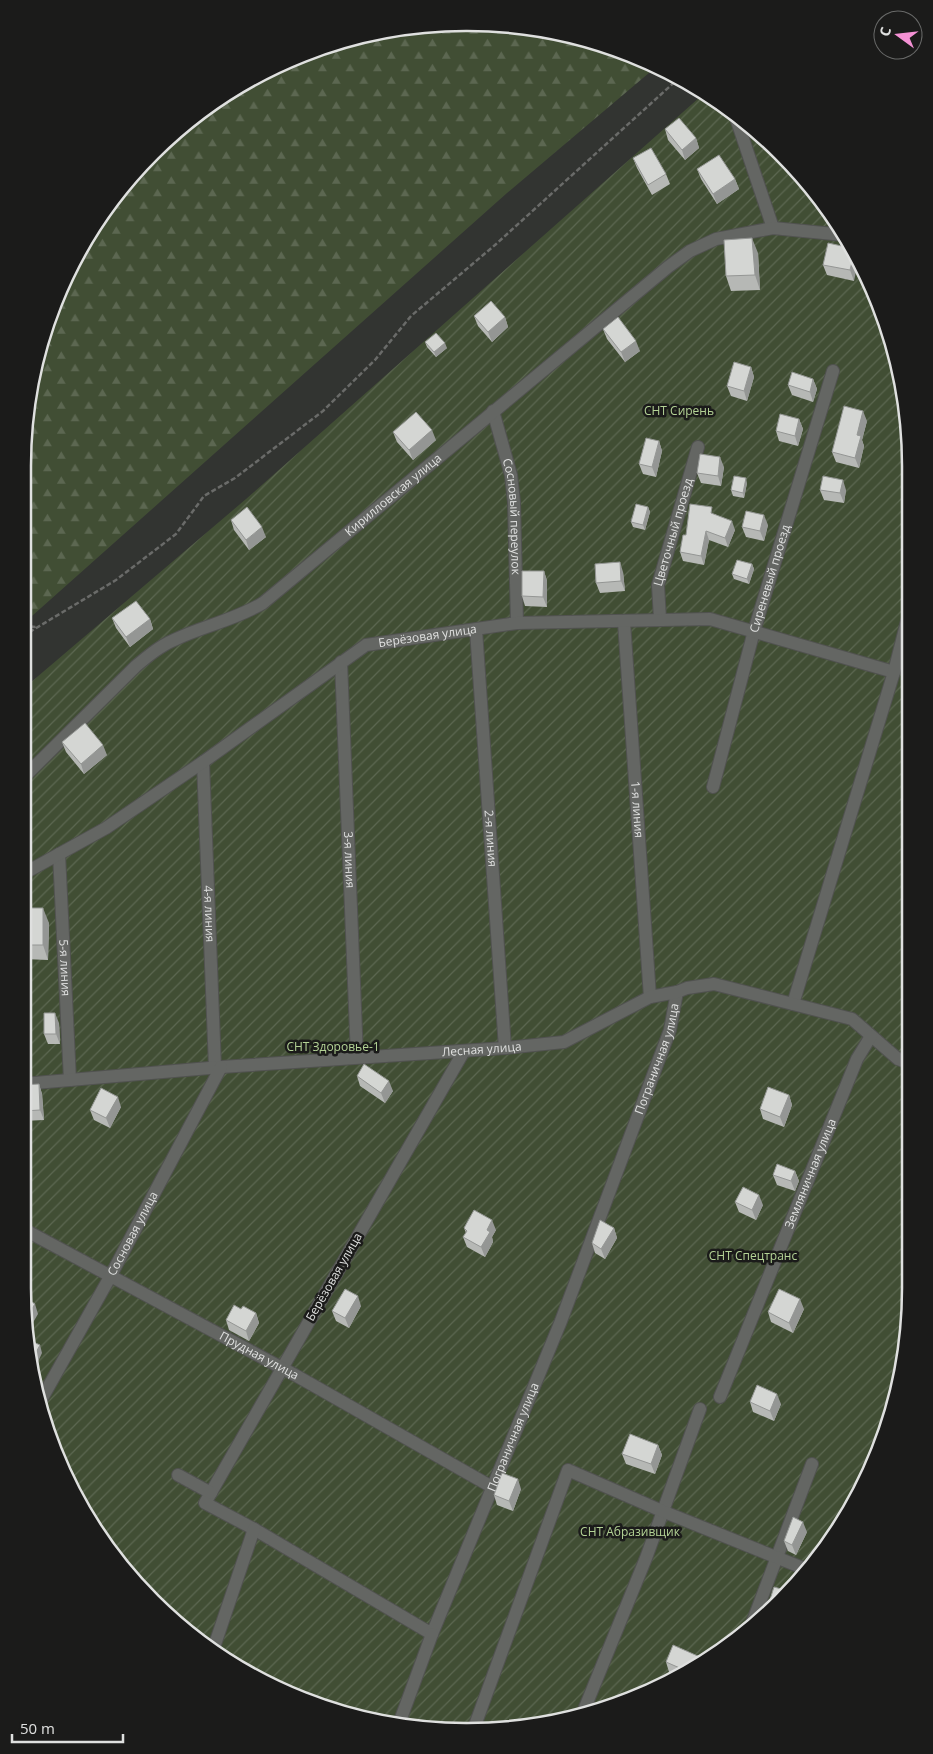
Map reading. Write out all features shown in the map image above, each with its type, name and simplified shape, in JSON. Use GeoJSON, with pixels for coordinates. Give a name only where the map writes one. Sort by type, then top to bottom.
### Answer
{"type":"FeatureCollection","features":[{"type":"Feature","properties":{"kind":"street"},"geometry":{"type":"LineString","coordinates":[[739,128],[773,228]]}},
{"type":"Feature","properties":{"kind":"street","name":"Кирилловская улица"},"geometry":{"type":"LineString","coordinates":[[31,770],[136,666],[152,653],[174,640],[246,613],[263,603],[493,411],[690,251],[716,239],[773,228],[834,234]]}},
{"type":"Feature","properties":{"kind":"street","name":"Сиреневый проезд"},"geometry":{"type":"LineString","coordinates":[[713,787],[754,631],[833,371]]}},
{"type":"Feature","properties":{"kind":"street","name":"Сосновый переулок"},"geometry":{"type":"LineString","coordinates":[[493,411],[511,475],[517,560],[517,623]]}},
{"type":"Feature","properties":{"kind":"street","name":"Цветочный проезд"},"geometry":{"type":"LineString","coordinates":[[660,619],[658,584],[698,447]]}},
{"type":"Feature","properties":{"kind":"street","name":"Берёзовая улица"},"geometry":{"type":"LineString","coordinates":[[31,870],[106,828],[202,762],[366,644],[517,623],[710,619],[894,672]]}},
{"type":"Feature","properties":{"kind":"street","name":"1-я линия"},"geometry":{"type":"LineString","coordinates":[[624,622],[650,996]]}},
{"type":"Feature","properties":{"kind":"street","name":"2-я линия"},"geometry":{"type":"LineString","coordinates":[[476,630],[505,1048]]}},
{"type":"Feature","properties":{"kind":"street"},"geometry":{"type":"LineString","coordinates":[[793,1004],[902,641]]}},
{"type":"Feature","properties":{"kind":"street","name":"3-я линия"},"geometry":{"type":"LineString","coordinates":[[341,662],[358,1057]]}},
{"type":"Feature","properties":{"kind":"street","name":"4-я линия"},"geometry":{"type":"LineString","coordinates":[[202,762],[218,1067]]}},
{"type":"Feature","properties":{"kind":"street","name":"5-я линия"},"geometry":{"type":"LineString","coordinates":[[59,854],[70,1080]]}},
{"type":"Feature","properties":{"kind":"street","name":"Лесная улица"},"geometry":{"type":"LineString","coordinates":[[31,1083],[218,1067],[464,1051],[564,1042],[650,996],[714,984],[852,1020],[902,1060]]}},
{"type":"Feature","properties":{"kind":"street","name":"Пограничная улица"},"geometry":{"type":"LineString","coordinates":[[401,1717],[432,1634],[561,1321],[670,1030],[677,992]]}},
{"type":"Feature","properties":{"kind":"street","name":"Земляничная улица"},"geometry":{"type":"LineString","coordinates":[[720,1397],[857,1059],[871,1036]]}},
{"type":"Feature","properties":{"kind":"street","name":"Берёзовая улица"},"geometry":{"type":"LineString","coordinates":[[208,1498],[464,1051]]}},
{"type":"Feature","properties":{"kind":"street","name":"Сосновая улица"},"geometry":{"type":"LineString","coordinates":[[45,1394],[110,1277],[218,1067]]}},
{"type":"Feature","properties":{"kind":"street","name":"Прудная улица"},"geometry":{"type":"LineString","coordinates":[[31,1234],[282,1368],[492,1486]]}},
{"type":"Feature","properties":{"kind":"street"},"geometry":{"type":"LineString","coordinates":[[586,1706],[646,1558],[700,1410]]}},
{"type":"Feature","properties":{"kind":"street"},"geometry":{"type":"LineString","coordinates":[[756,1612],[812,1464]]}},
{"type":"Feature","properties":{"kind":"street"},"geometry":{"type":"LineString","coordinates":[[476,1723],[568,1470],[662,1511],[800,1567]]}},
{"type":"Feature","properties":{"kind":"street"},"geometry":{"type":"LineString","coordinates":[[178,1475],[254,1529],[432,1634]]}},
{"type":"Feature","properties":{"kind":"street"},"geometry":{"type":"LineString","coordinates":[[216,1642],[254,1529]]}},
{"type":"Feature","properties":{"kind":"path"},"geometry":{"type":"LineString","coordinates":[[31,631],[116,580],[176,534],[204,496],[235,478],[323,411],[375,360],[411,316],[495,245],[673,84]]}},
{"type":"Feature","properties":{"kind":"path"},"geometry":{"type":"LineString","coordinates":[[31,627],[38,627]]}},
{"type":"Feature","properties":{"kind":"green space"},"geometry":{"type":"Polygon","coordinates":[[[466,31],[523,35],[579,46],[606,54],[650,72],[507,193],[31,617],[32,438],[40,382],[54,327],[76,274],[105,225],[139,180],[180,139],[202,121],[249,90],[300,64],[354,46],[410,35],[466,31]]]}},
{"type":"Feature","properties":{"kind":"green space"},"geometry":{"type":"Polygon","coordinates":[[[698,99],[731,121],[753,139],[794,180],[812,202],[857,274],[869,300],[887,354],[898,410],[902,466],[902,1288],[898,1344],[887,1400],[869,1454],[843,1505],[812,1552],[774,1595],[731,1633],[684,1664],[633,1690],[579,1708],[523,1719],[495,1722],[466,1723],[410,1719],[354,1708],[327,1700],[274,1678],[249,1664],[202,1633],[180,1615],[139,1574],[121,1552],[76,1480],[64,1454],[46,1400],[35,1344],[31,1288],[31,682],[246,499],[698,99]]]}},
{"type":"Feature","properties":{"kind":"building"},"geometry":{"type":"Polygon","coordinates":[[[679,118],[696,138],[682,150],[665,129],[679,118]]]}},
{"type":"Feature","properties":{"kind":"building"},"geometry":{"type":"Polygon","coordinates":[[[651,148],[666,174],[648,185],[633,158],[651,148]]]}},
{"type":"Feature","properties":{"kind":"building"},"geometry":{"type":"Polygon","coordinates":[[[719,155],[735,179],[713,194],[697,169],[719,155]]]}},
{"type":"Feature","properties":{"kind":"building"},"geometry":{"type":"Polygon","coordinates":[[[752,238],[755,275],[726,276],[724,240],[752,238]]]}},
{"type":"Feature","properties":{"kind":"building"},"geometry":{"type":"Polygon","coordinates":[[[828,243],[841,246],[851,264],[850,270],[823,265],[828,243]]]}},
{"type":"Feature","properties":{"kind":"building"},"geometry":{"type":"Polygon","coordinates":[[[491,301],[505,317],[488,332],[474,316],[491,301]]]}},
{"type":"Feature","properties":{"kind":"building"},"geometry":{"type":"Polygon","coordinates":[[[618,317],[636,341],[621,352],[603,329],[618,317]]]}},
{"type":"Feature","properties":{"kind":"building"},"geometry":{"type":"Polygon","coordinates":[[[436,333],[445,343],[434,352],[425,342],[436,333]]]}},
{"type":"Feature","properties":{"kind":"building"},"geometry":{"type":"Polygon","coordinates":[[[734,362],[751,367],[744,391],[727,386],[734,362]]]}},
{"type":"Feature","properties":{"kind":"building"},"geometry":{"type":"Polygon","coordinates":[[[792,372],[813,379],[810,392],[788,385],[792,372]]]}},
{"type":"Feature","properties":{"kind":"building"},"geometry":{"type":"Polygon","coordinates":[[[844,406],[863,411],[857,435],[861,436],[855,458],[832,452],[844,406]]]}},
{"type":"Feature","properties":{"kind":"building"},"geometry":{"type":"Polygon","coordinates":[[[416,412],[432,430],[409,450],[393,432],[416,412]]]}},
{"type":"Feature","properties":{"kind":"building"},"geometry":{"type":"Polygon","coordinates":[[[780,414],[799,419],[795,436],[776,431],[780,414]]]}},
{"type":"Feature","properties":{"kind":"building"},"geometry":{"type":"Polygon","coordinates":[[[646,438],[659,441],[652,467],[639,464],[646,438]]]}},
{"type":"Feature","properties":{"kind":"building"},"geometry":{"type":"Polygon","coordinates":[[[700,454],[720,457],[718,476],[697,473],[700,454]]]}},
{"type":"Feature","properties":{"kind":"building"},"geometry":{"type":"Polygon","coordinates":[[[734,476],[746,478],[743,493],[731,490],[734,476]]]}},
{"type":"Feature","properties":{"kind":"building"},"geometry":{"type":"Polygon","coordinates":[[[823,476],[843,480],[840,493],[820,490],[823,476]]]}},
{"type":"Feature","properties":{"kind":"building"},"geometry":{"type":"Polygon","coordinates":[[[636,504],[648,507],[643,525],[631,522],[636,504]]]}},
{"type":"Feature","properties":{"kind":"building"},"geometry":{"type":"Polygon","coordinates":[[[690,504],[712,507],[711,513],[732,521],[725,538],[706,531],[701,556],[680,552],[683,535],[686,535],[690,504]]]}},
{"type":"Feature","properties":{"kind":"building"},"geometry":{"type":"Polygon","coordinates":[[[247,507],[262,527],[246,540],[231,520],[247,507]]]}},
{"type":"Feature","properties":{"kind":"building"},"geometry":{"type":"Polygon","coordinates":[[[746,511],[764,515],[760,531],[742,527],[746,511]]]}},
{"type":"Feature","properties":{"kind":"building"},"geometry":{"type":"Polygon","coordinates":[[[737,560],[752,564],[747,579],[732,574],[737,560]]]}},
{"type":"Feature","properties":{"kind":"building"},"geometry":{"type":"Polygon","coordinates":[[[620,562],[621,581],[596,583],[595,564],[620,562]]]}},
{"type":"Feature","properties":{"kind":"building"},"geometry":{"type":"Polygon","coordinates":[[[522,571],[544,571],[543,597],[522,596],[522,571]]]}},
{"type":"Feature","properties":{"kind":"building"},"geometry":{"type":"Polygon","coordinates":[[[136,601],[150,619],[126,637],[112,618],[136,601]]]}},
{"type":"Feature","properties":{"kind":"building"},"geometry":{"type":"Polygon","coordinates":[[[85,723],[103,745],[81,764],[62,742],[85,723]]]}},
{"type":"Feature","properties":{"kind":"building"},"geometry":{"type":"Polygon","coordinates":[[[31,908],[43,908],[43,945],[31,945],[31,908]]]}},
{"type":"Feature","properties":{"kind":"building"},"geometry":{"type":"Polygon","coordinates":[[[44,1013],[55,1013],[56,1034],[44,1034],[44,1013]]]}},
{"type":"Feature","properties":{"kind":"building"},"geometry":{"type":"Polygon","coordinates":[[[364,1064],[389,1081],[381,1093],[357,1076],[364,1064]]]}},
{"type":"Feature","properties":{"kind":"building"},"geometry":{"type":"Polygon","coordinates":[[[31,1084],[39,1084],[40,1110],[31,1111],[31,1084]]]}},
{"type":"Feature","properties":{"kind":"building"},"geometry":{"type":"Polygon","coordinates":[[[768,1087],[789,1095],[780,1117],[760,1109],[768,1087]]]}},
{"type":"Feature","properties":{"kind":"building"},"geometry":{"type":"Polygon","coordinates":[[[101,1088],[118,1097],[106,1118],[90,1110],[101,1088]]]}},
{"type":"Feature","properties":{"kind":"building"},"geometry":{"type":"Polygon","coordinates":[[[777,1164],[795,1171],[791,1181],[773,1175],[777,1164]]]}},
{"type":"Feature","properties":{"kind":"building"},"geometry":{"type":"Polygon","coordinates":[[[743,1187],[759,1195],[752,1210],[735,1202],[743,1187]]]}},
{"type":"Feature","properties":{"kind":"building"},"geometry":{"type":"Polygon","coordinates":[[[474,1210],[492,1220],[487,1230],[490,1232],[481,1247],[463,1237],[467,1231],[464,1228],[474,1210]]]}},
{"type":"Feature","properties":{"kind":"building"},"geometry":{"type":"Polygon","coordinates":[[[600,1220],[614,1228],[601,1249],[592,1243],[600,1220]]]}},
{"type":"Feature","properties":{"kind":"building"},"geometry":{"type":"Polygon","coordinates":[[[345,1289],[358,1296],[345,1318],[332,1311],[345,1289]]]}},
{"type":"Feature","properties":{"kind":"building"},"geometry":{"type":"Polygon","coordinates":[[[779,1289],[800,1299],[789,1323],[768,1312],[779,1289]]]}},
{"type":"Feature","properties":{"kind":"building"},"geometry":{"type":"Polygon","coordinates":[[[234,1305],[241,1309],[243,1306],[256,1313],[246,1331],[226,1320],[234,1305]]]}},
{"type":"Feature","properties":{"kind":"building"},"geometry":{"type":"Polygon","coordinates":[[[35,1343],[40,1345],[36,1352],[35,1343]]]}},
{"type":"Feature","properties":{"kind":"building"},"geometry":{"type":"Polygon","coordinates":[[[757,1385],[777,1394],[770,1411],[750,1402],[757,1385]]]}},
{"type":"Feature","properties":{"kind":"building"},"geometry":{"type":"Polygon","coordinates":[[[630,1434],[658,1445],[651,1464],[622,1454],[630,1434]]]}},
{"type":"Feature","properties":{"kind":"building"},"geometry":{"type":"Polygon","coordinates":[[[502,1473],[518,1479],[509,1501],[494,1495],[502,1473]]]}},
{"type":"Feature","properties":{"kind":"building"},"geometry":{"type":"Polygon","coordinates":[[[793,1517],[803,1522],[792,1545],[784,1541],[793,1517]]]}},
{"type":"Feature","properties":{"kind":"building"},"geometry":{"type":"Polygon","coordinates":[[[774,1587],[780,1589],[774,1595],[770,1598],[774,1587]]]}},
{"type":"Feature","properties":{"kind":"building"},"geometry":{"type":"Polygon","coordinates":[[[673,1645],[697,1656],[678,1667],[666,1662],[673,1645]]]}},
{"type":"Feature","properties":{"kind":"park label","name":"СНТ Сирень"},"geometry":{"type":"Point","coordinates":[679,411]}},
{"type":"Feature","properties":{"kind":"park label","name":"СНТ Здоровье-1"},"geometry":{"type":"Point","coordinates":[333,1047]}},
{"type":"Feature","properties":{"kind":"park label","name":"СНТ Спецтранс"},"geometry":{"type":"Point","coordinates":[753,1256]}},
{"type":"Feature","properties":{"kind":"park label","name":"СНТ Абразивщик"},"geometry":{"type":"Point","coordinates":[630,1532]}}]}
